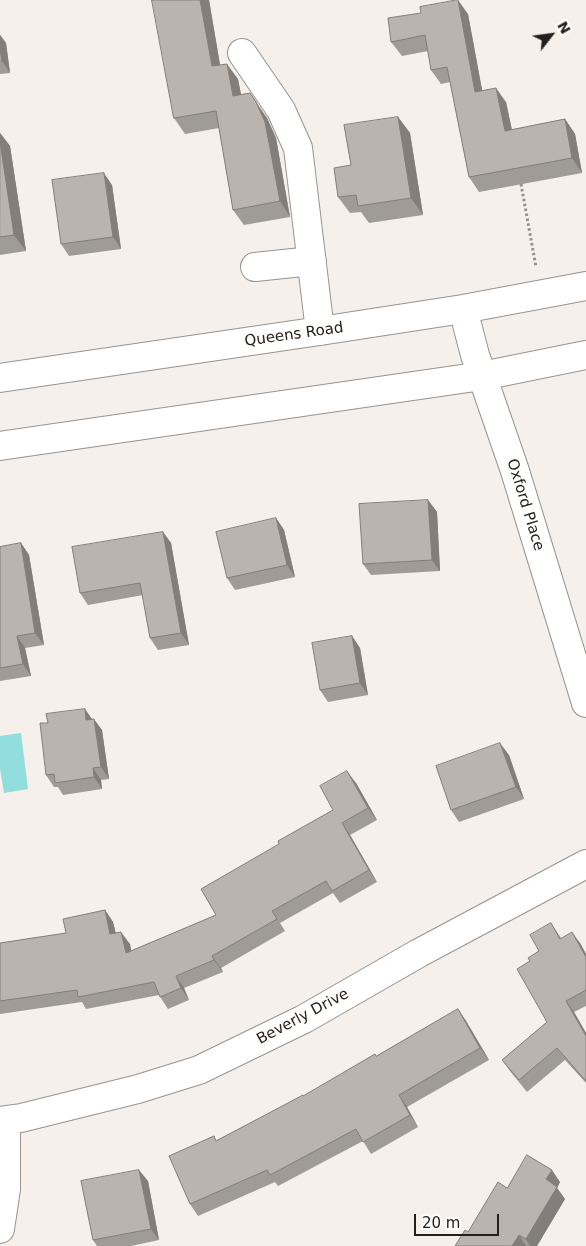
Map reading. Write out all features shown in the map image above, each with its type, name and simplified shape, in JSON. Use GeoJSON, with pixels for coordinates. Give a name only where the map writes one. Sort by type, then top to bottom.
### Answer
{"type":"FeatureCollection","features":[{"type":"Feature","properties":{"kind":"street"},"geometry":{"type":"LineString","coordinates":[[242,53],[281,110],[298,148],[320,331]]}},
{"type":"Feature","properties":{"kind":"street"},"geometry":{"type":"LineString","coordinates":[[255,267],[312,261]]}},
{"type":"Feature","properties":{"kind":"street","name":"Queens Road"},"geometry":{"type":"LineString","coordinates":[[0,378],[462,309],[586,286]]}},
{"type":"Feature","properties":{"kind":"street","name":"Oxford Place"},"geometry":{"type":"LineString","coordinates":[[462,309],[475,355],[515,471],[586,703]]}},
{"type":"Feature","properties":{"kind":"street"},"geometry":{"type":"LineString","coordinates":[[0,446],[482,376],[586,355]]}},
{"type":"Feature","properties":{"kind":"street","name":"Beverly Drive"},"geometry":{"type":"LineString","coordinates":[[3,1121],[138,1089],[199,1070],[304,1019],[427,949],[586,864]]}},
{"type":"Feature","properties":{"kind":"street"},"geometry":{"type":"LineString","coordinates":[[0,1229],[6,1189],[3,1121]]}},
{"type":"Feature","properties":{"kind":"path"},"geometry":{"type":"LineString","coordinates":[[521,184],[536,270]]}},
{"type":"Feature","properties":{"kind":"water"},"geometry":{"type":"Polygon","coordinates":[[[21,733],[28,789],[4,793],[0,769],[0,736],[21,733]]]}},
{"type":"Feature","properties":{"kind":"building"},"geometry":{"type":"Polygon","coordinates":[[[152,0],[200,0],[212,66],[227,64],[233,96],[250,93],[265,122],[280,201],[233,210],[216,111],[174,118],[152,0]]]}},
{"type":"Feature","properties":{"kind":"building"},"geometry":{"type":"Polygon","coordinates":[[[458,0],[475,92],[496,88],[505,131],[565,119],[572,158],[469,177],[447,67],[431,70],[425,35],[391,42],[388,18],[421,13],[420,7],[458,0]]]}},
{"type":"Feature","properties":{"kind":"building"},"geometry":{"type":"Polygon","coordinates":[[[398,117],[411,198],[358,206],[356,195],[338,197],[334,168],[351,165],[344,125],[398,117]]]}},
{"type":"Feature","properties":{"kind":"building"},"geometry":{"type":"Polygon","coordinates":[[[0,142],[14,235],[0,237],[0,142]]]}},
{"type":"Feature","properties":{"kind":"building"},"geometry":{"type":"Polygon","coordinates":[[[104,173],[113,237],[61,244],[52,180],[104,173]]]}},
{"type":"Feature","properties":{"kind":"building"},"geometry":{"type":"Polygon","coordinates":[[[428,500],[432,560],[363,564],[359,504],[428,500]]]}},
{"type":"Feature","properties":{"kind":"building"},"geometry":{"type":"Polygon","coordinates":[[[276,518],[287,565],[227,578],[216,532],[276,518]]]}},
{"type":"Feature","properties":{"kind":"building"},"geometry":{"type":"Polygon","coordinates":[[[163,532],[181,633],[150,638],[140,583],[80,593],[72,547],[163,532]]]}},
{"type":"Feature","properties":{"kind":"building"},"geometry":{"type":"Polygon","coordinates":[[[21,543],[35,633],[17,636],[23,664],[0,668],[0,547],[21,543]]]}},
{"type":"Feature","properties":{"kind":"building"},"geometry":{"type":"Polygon","coordinates":[[[352,636],[360,683],[320,690],[312,643],[352,636]]]}},
{"type":"Feature","properties":{"kind":"building"},"geometry":{"type":"Polygon","coordinates":[[[85,709],[86,720],[94,719],[101,767],[93,768],[94,777],[55,783],[54,774],[46,775],[40,723],[48,723],[46,714],[85,709]]]}},
{"type":"Feature","properties":{"kind":"building"},"geometry":{"type":"Polygon","coordinates":[[[500,743],[516,787],[451,810],[436,766],[500,743]]]}},
{"type":"Feature","properties":{"kind":"building"},"geometry":{"type":"Polygon","coordinates":[[[347,771],[368,808],[342,823],[369,870],[332,891],[326,881],[272,911],[277,919],[212,956],[214,960],[176,976],[181,988],[160,997],[154,982],[78,997],[77,990],[0,1001],[0,943],[66,933],[63,919],[105,910],[110,934],[121,932],[126,953],[216,915],[201,889],[279,844],[278,841],[333,810],[320,786],[347,771]]]}},
{"type":"Feature","properties":{"kind":"building"},"geometry":{"type":"Polygon","coordinates":[[[551,923],[560,939],[572,932],[586,957],[586,990],[566,1001],[586,1036],[586,1081],[557,1048],[519,1080],[502,1060],[547,1022],[517,969],[530,961],[528,958],[539,951],[530,935],[551,923]]]}},
{"type":"Feature","properties":{"kind":"building"},"geometry":{"type":"Polygon","coordinates":[[[458,1009],[480,1048],[399,1095],[410,1115],[363,1142],[356,1129],[270,1175],[267,1170],[190,1204],[169,1156],[214,1136],[216,1141],[303,1096],[458,1009]]]}},
{"type":"Feature","properties":{"kind":"building"},"geometry":{"type":"Polygon","coordinates":[[[527,1155],[552,1170],[546,1179],[557,1187],[526,1239],[519,1235],[512,1246],[455,1246],[465,1230],[468,1232],[498,1182],[507,1188],[527,1155]]]}},
{"type":"Feature","properties":{"kind":"building"},"geometry":{"type":"Polygon","coordinates":[[[139,1170],[151,1229],[93,1240],[81,1181],[139,1170]]]}}]}
